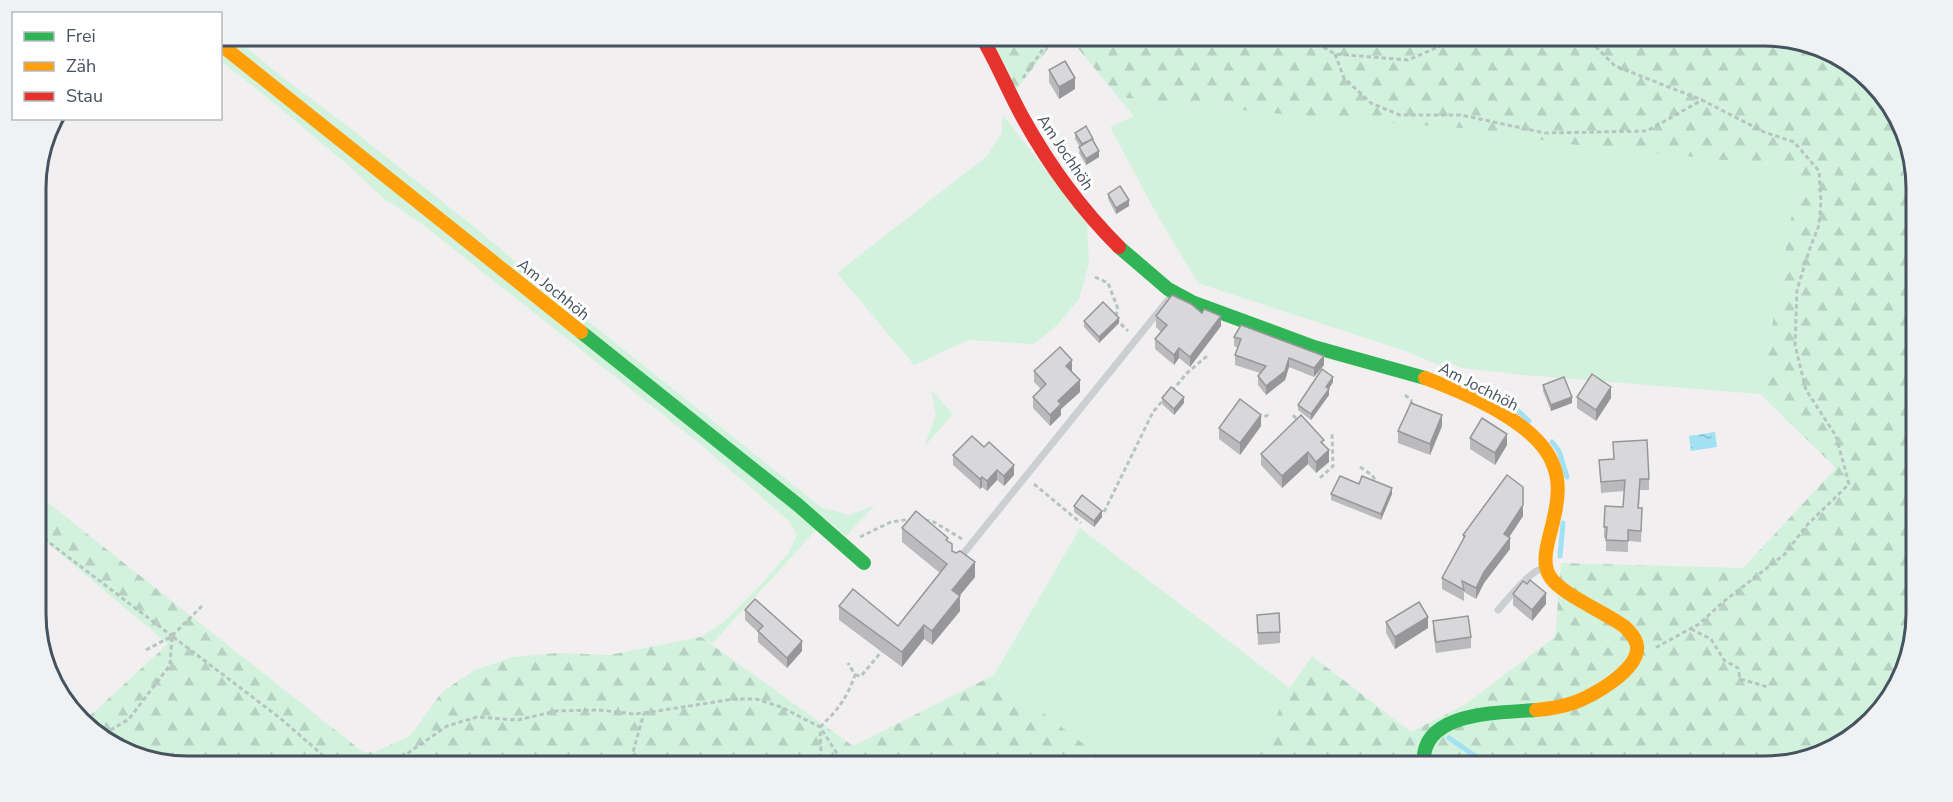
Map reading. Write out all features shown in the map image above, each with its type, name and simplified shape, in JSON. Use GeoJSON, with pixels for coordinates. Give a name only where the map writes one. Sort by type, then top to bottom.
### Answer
{"type":"FeatureCollection","features":[{"type":"Feature","properties":{"kind":"street","name":"Am Jochhöh"},"geometry":{"type":"LineString","coordinates":[[223,46],[798,505],[864,563]]}},
{"type":"Feature","properties":{"kind":"street","name":"Am Jochhöh"},"geometry":{"type":"LineString","coordinates":[[986,46],[1045,156],[1088,213],[1098,226],[1148,273],[1174,292],[1252,326],[1345,356],[1411,373],[1451,388],[1482,403],[1526,430],[1546,449],[1554,463],[1558,480],[1545,558],[1547,567]]}},
{"type":"Feature","properties":{"kind":"street"},"geometry":{"type":"LineString","coordinates":[[1422,755],[1422,752],[1436,731],[1454,721],[1489,713],[1554,708],[1570,704],[1611,682],[1628,669],[1637,647],[1629,631],[1568,593],[1552,580],[1547,567]]}},
{"type":"Feature","properties":{"kind":"lane"},"geometry":{"type":"LineString","coordinates":[[956,562],[1174,292]]}},
{"type":"Feature","properties":{"kind":"lane"},"geometry":{"type":"LineString","coordinates":[[1498,610],[1540,568],[1547,567]]}},
{"type":"Feature","properties":{"kind":"path"},"geometry":{"type":"LineString","coordinates":[[1012,96],[1045,46]]}},
{"type":"Feature","properties":{"kind":"path"},"geometry":{"type":"LineString","coordinates":[[1321,46],[1335,54],[1408,60],[1440,46]]}},
{"type":"Feature","properties":{"kind":"path"},"geometry":{"type":"LineString","coordinates":[[1595,46],[1615,66],[1702,100],[1764,132],[1794,142],[1819,171],[1820,225],[1797,290],[1795,345],[1806,390],[1836,436],[1849,484],[1806,526],[1785,554],[1691,628],[1634,659]]}},
{"type":"Feature","properties":{"kind":"path"},"geometry":{"type":"LineString","coordinates":[[1335,54],[1344,78],[1371,103],[1400,115],[1461,116],[1545,133],[1647,131],[1702,100]]}},
{"type":"Feature","properties":{"kind":"path"},"geometry":{"type":"LineString","coordinates":[[1095,277],[1108,283],[1118,309],[1115,318],[1134,337]]}},
{"type":"Feature","properties":{"kind":"path"},"geometry":{"type":"LineString","coordinates":[[1104,512],[1153,412],[1187,373],[1207,356]]}},
{"type":"Feature","properties":{"kind":"path"},"geometry":{"type":"LineString","coordinates":[[1405,395],[1411,400],[1413,407]]}},
{"type":"Feature","properties":{"kind":"path"},"geometry":{"type":"LineString","coordinates":[[1254,417],[1264,417],[1270,414]]}},
{"type":"Feature","properties":{"kind":"path"},"geometry":{"type":"LineString","coordinates":[[1293,415],[1300,423]]}},
{"type":"Feature","properties":{"kind":"path"},"geometry":{"type":"LineString","coordinates":[[1320,478],[1333,466],[1332,433]]}},
{"type":"Feature","properties":{"kind":"path"},"geometry":{"type":"LineString","coordinates":[[1326,451],[1332,458]]}},
{"type":"Feature","properties":{"kind":"path"},"geometry":{"type":"LineString","coordinates":[[1359,466],[1372,475],[1378,488]]}},
{"type":"Feature","properties":{"kind":"path"},"geometry":{"type":"LineString","coordinates":[[1030,480],[1081,523]]}},
{"type":"Feature","properties":{"kind":"path"},"geometry":{"type":"LineString","coordinates":[[846,548],[855,539],[891,522],[913,519],[934,522],[970,545]]}},
{"type":"Feature","properties":{"kind":"path"},"geometry":{"type":"LineString","coordinates":[[46,540],[280,718],[323,756]]}},
{"type":"Feature","properties":{"kind":"path"},"geometry":{"type":"LineString","coordinates":[[146,650],[172,636],[202,606]]}},
{"type":"Feature","properties":{"kind":"path"},"geometry":{"type":"LineString","coordinates":[[1691,628],[1712,639],[1724,660],[1738,668],[1740,679],[1768,687]]}},
{"type":"Feature","properties":{"kind":"path"},"geometry":{"type":"LineString","coordinates":[[109,731],[129,719],[170,665],[172,636]]}},
{"type":"Feature","properties":{"kind":"path"},"geometry":{"type":"LineString","coordinates":[[855,675],[861,676],[882,651]]}},
{"type":"Feature","properties":{"kind":"path"},"geometry":{"type":"LineString","coordinates":[[820,756],[820,726],[848,695],[855,675],[848,663]]}},
{"type":"Feature","properties":{"kind":"path"},"geometry":{"type":"LineString","coordinates":[[404,756],[447,726],[477,717],[518,720],[556,711],[599,710],[644,714],[734,699],[756,699],[781,707],[820,726],[838,756]]}},
{"type":"Feature","properties":{"kind":"path"},"geometry":{"type":"LineString","coordinates":[[632,756],[644,714]]}},
{"type":"Feature","properties":{"kind":"green space"},"geometry":{"type":"Polygon","coordinates":[[[222,46],[245,46],[483,234],[543,285],[822,508],[850,515],[875,505],[846,536],[826,519],[712,644],[701,637],[725,621],[789,552],[797,534],[788,520],[700,444],[422,224],[382,197],[274,103],[222,62],[222,46]]]}},
{"type":"Feature","properties":{"kind":"green space"},"geometry":{"type":"Polygon","coordinates":[[[992,46],[1050,46],[1016,90],[992,46]]]}},
{"type":"Feature","properties":{"kind":"green space"},"geometry":{"type":"Polygon","coordinates":[[[1076,46],[1765,46],[1810,54],[1827,61],[1851,76],[1865,88],[1888,117],[1902,152],[1906,188],[1905,632],[1902,650],[1892,676],[1877,700],[1865,714],[1836,737],[1801,751],[1774,755],[1257,755],[1290,688],[1312,656],[1411,732],[1466,704],[1555,637],[1561,563],[1743,568],[1836,468],[1760,394],[1800,168],[1569,144],[1462,128],[1321,118],[1118,97],[1076,46]]]}},
{"type":"Feature","properties":{"kind":"green space"},"geometry":{"type":"Polygon","coordinates":[[[1118,97],[1462,128],[1569,144],[1800,168],[1760,394],[1523,375],[1462,368],[1450,363],[1456,372],[1408,352],[1198,283],[1155,211],[1110,127],[1134,116],[1118,97]]]}},
{"type":"Feature","properties":{"kind":"green space"},"geometry":{"type":"Polygon","coordinates":[[[1003,115],[1087,223],[1089,263],[1079,299],[1057,325],[1034,344],[968,340],[914,365],[837,273],[987,156],[1001,134],[1003,115]]]}},
{"type":"Feature","properties":{"kind":"green space"},"geometry":{"type":"Polygon","coordinates":[[[931,390],[953,414],[924,447],[936,415],[931,390]]]}},
{"type":"Feature","properties":{"kind":"green space"},"geometry":{"type":"Polygon","coordinates":[[[46,502],[363,752],[375,752],[410,736],[442,692],[475,670],[513,657],[558,653],[609,655],[701,637],[853,746],[994,675],[1098,755],[188,756],[161,753],[126,741],[110,732],[90,715],[168,644],[46,542],[46,502]]]}},
{"type":"Feature","properties":{"kind":"green space"},"geometry":{"type":"Polygon","coordinates":[[[1080,528],[1290,688],[1257,755],[1098,755],[994,675],[1080,528]]]}},
{"type":"Feature","properties":{"kind":"water"},"geometry":{"type":"Polygon","coordinates":[[[1715,432],[1717,447],[1691,451],[1689,436],[1715,432]]]}},
{"type":"Feature","properties":{"kind":"building"},"geometry":{"type":"Polygon","coordinates":[[[1065,61],[1075,78],[1059,87],[1049,70],[1065,61]]]}},
{"type":"Feature","properties":{"kind":"building"},"geometry":{"type":"Polygon","coordinates":[[[1086,126],[1093,139],[1082,144],[1075,133],[1086,126]]]}},
{"type":"Feature","properties":{"kind":"building"},"geometry":{"type":"Polygon","coordinates":[[[1092,139],[1099,151],[1086,159],[1079,147],[1092,139]]]}},
{"type":"Feature","properties":{"kind":"building"},"geometry":{"type":"Polygon","coordinates":[[[1120,186],[1129,200],[1116,208],[1108,194],[1120,186]]]}},
{"type":"Feature","properties":{"kind":"building"},"geometry":{"type":"Polygon","coordinates":[[[1172,295],[1191,304],[1202,313],[1204,309],[1221,316],[1190,357],[1179,348],[1174,355],[1155,339],[1167,325],[1156,316],[1172,295]]]}},
{"type":"Feature","properties":{"kind":"building"},"geometry":{"type":"Polygon","coordinates":[[[1103,302],[1119,318],[1099,337],[1084,321],[1103,302]]]}},
{"type":"Feature","properties":{"kind":"building"},"geometry":{"type":"Polygon","coordinates":[[[1241,325],[1324,356],[1314,368],[1289,358],[1285,371],[1266,386],[1258,376],[1266,366],[1235,355],[1241,339],[1234,337],[1241,325]]]}},
{"type":"Feature","properties":{"kind":"building"},"geometry":{"type":"Polygon","coordinates":[[[1060,347],[1072,360],[1066,366],[1080,380],[1058,401],[1061,404],[1050,415],[1033,397],[1046,384],[1034,371],[1060,347]]]}},
{"type":"Feature","properties":{"kind":"building"},"geometry":{"type":"Polygon","coordinates":[[[1322,369],[1333,377],[1326,387],[1329,389],[1311,414],[1298,405],[1322,369]]]}},
{"type":"Feature","properties":{"kind":"building"},"geometry":{"type":"Polygon","coordinates":[[[1592,374],[1611,387],[1596,410],[1577,397],[1592,374]]]}},
{"type":"Feature","properties":{"kind":"building"},"geometry":{"type":"Polygon","coordinates":[[[1564,377],[1572,397],[1551,405],[1543,385],[1564,377]]]}},
{"type":"Feature","properties":{"kind":"building"},"geometry":{"type":"Polygon","coordinates":[[[1171,387],[1184,397],[1174,409],[1162,398],[1171,387]]]}},
{"type":"Feature","properties":{"kind":"building"},"geometry":{"type":"Polygon","coordinates":[[[1240,399],[1261,415],[1240,443],[1219,428],[1240,399]]]}},
{"type":"Feature","properties":{"kind":"building"},"geometry":{"type":"Polygon","coordinates":[[[1411,403],[1442,415],[1430,444],[1398,431],[1411,403]]]}},
{"type":"Feature","properties":{"kind":"building"},"geometry":{"type":"Polygon","coordinates":[[[1301,415],[1324,440],[1321,442],[1329,450],[1316,462],[1308,452],[1282,476],[1261,454],[1301,415]]]}},
{"type":"Feature","properties":{"kind":"building"},"geometry":{"type":"Polygon","coordinates":[[[1482,418],[1507,434],[1495,453],[1470,438],[1482,418]]]}},
{"type":"Feature","properties":{"kind":"building"},"geometry":{"type":"Polygon","coordinates":[[[972,436],[984,447],[989,442],[1014,465],[1004,476],[997,470],[987,481],[982,477],[980,479],[953,455],[972,436]]]}},
{"type":"Feature","properties":{"kind":"building"},"geometry":{"type":"Polygon","coordinates":[[[1647,440],[1649,479],[1640,479],[1638,508],[1642,508],[1641,531],[1628,530],[1628,541],[1606,540],[1605,506],[1623,507],[1625,480],[1601,482],[1599,460],[1614,459],[1613,442],[1647,440]]]}},
{"type":"Feature","properties":{"kind":"building"},"geometry":{"type":"Polygon","coordinates":[[[1507,475],[1523,487],[1523,505],[1504,534],[1510,538],[1484,572],[1476,588],[1462,581],[1464,590],[1442,578],[1465,536],[1463,535],[1507,475]]]}},
{"type":"Feature","properties":{"kind":"building"},"geometry":{"type":"Polygon","coordinates":[[[1340,476],[1359,484],[1362,476],[1392,488],[1381,514],[1331,494],[1340,476]]]}},
{"type":"Feature","properties":{"kind":"building"},"geometry":{"type":"Polygon","coordinates":[[[1082,495],[1102,511],[1094,521],[1074,506],[1082,495]]]}},
{"type":"Feature","properties":{"kind":"building"},"geometry":{"type":"Polygon","coordinates":[[[916,511],[948,538],[946,540],[952,544],[952,551],[956,553],[960,551],[975,562],[952,590],[960,596],[932,631],[924,625],[902,652],[839,606],[853,589],[898,626],[947,564],[902,528],[916,511]]]}},
{"type":"Feature","properties":{"kind":"building"},"geometry":{"type":"Polygon","coordinates":[[[1530,580],[1546,593],[1532,610],[1513,594],[1523,581],[1527,584],[1530,580]]]}},
{"type":"Feature","properties":{"kind":"building"},"geometry":{"type":"Polygon","coordinates":[[[755,599],[802,641],[787,658],[758,631],[763,626],[745,610],[755,599]]]}},
{"type":"Feature","properties":{"kind":"building"},"geometry":{"type":"Polygon","coordinates":[[[1419,602],[1428,617],[1395,637],[1386,622],[1419,602]]]}},
{"type":"Feature","properties":{"kind":"building"},"geometry":{"type":"Polygon","coordinates":[[[1279,613],[1280,632],[1258,633],[1257,615],[1279,613]]]}},
{"type":"Feature","properties":{"kind":"building"},"geometry":{"type":"Polygon","coordinates":[[[1468,616],[1471,637],[1436,642],[1433,621],[1468,616]]]}},
{"type":"Feature","properties":{"kind":"waterway"},"geometry":{"type":"LineString","coordinates":[[1517,410],[1529,421]]}},
{"type":"Feature","properties":{"kind":"waterway"},"geometry":{"type":"LineString","coordinates":[[1552,442],[1559,451],[1567,477]]}},
{"type":"Feature","properties":{"kind":"waterway"},"geometry":{"type":"LineString","coordinates":[[1560,556],[1563,523]]}},
{"type":"Feature","properties":{"kind":"waterway"},"geometry":{"type":"LineString","coordinates":[[1449,738],[1474,755]]}},
{"type":"Feature","properties":{"kind":"traffic: fast"},"geometry":{"type":"LineString","coordinates":[[1119,247],[1168,289],[1192,302],[1314,347],[1425,378]]}},
{"type":"Feature","properties":{"kind":"traffic: fast"},"geometry":{"type":"LineString","coordinates":[[581,332],[798,505],[864,563]]}},
{"type":"Feature","properties":{"kind":"traffic: fast"},"geometry":{"type":"LineString","coordinates":[[1425,755],[1426,748],[1434,734],[1447,725],[1482,715],[1536,710]]}},
{"type":"Feature","properties":{"kind":"traffic: slow"},"geometry":{"type":"LineString","coordinates":[[223,46],[581,332]]}},
{"type":"Feature","properties":{"kind":"traffic: slow"},"geometry":{"type":"LineString","coordinates":[[1425,378],[1480,401],[1518,423],[1546,451],[1554,467],[1558,486],[1557,505],[1546,554],[1549,575],[1572,596],[1625,627],[1636,643],[1636,655],[1631,664],[1602,689],[1573,703],[1536,710]]}},
{"type":"Feature","properties":{"kind":"traffic: jam"},"geometry":{"type":"LineString","coordinates":[[986,46],[1023,118],[1044,153],[1066,186],[1119,247]]}}]}
